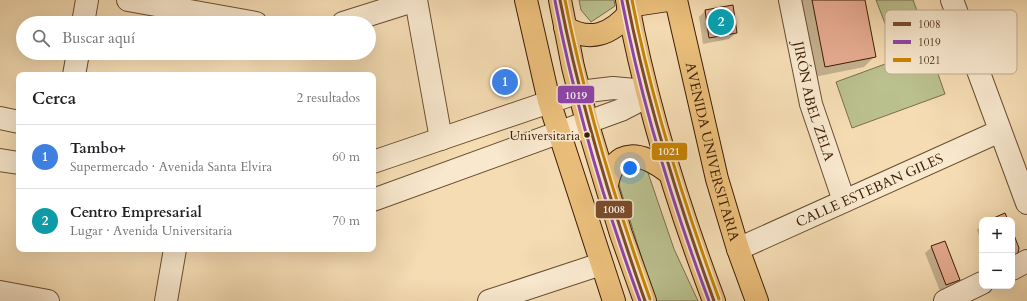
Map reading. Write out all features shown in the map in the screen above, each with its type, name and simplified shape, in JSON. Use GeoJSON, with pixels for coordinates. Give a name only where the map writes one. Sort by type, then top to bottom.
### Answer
{"type":"FeatureCollection","features":[{"type":"Feature","properties":{"kind":"main road"},"geometry":{"type":"LineString","coordinates":[[526,0],[549,101],[558,132],[614,301]]}},
{"type":"Feature","properties":{"kind":"main road"},"geometry":{"type":"LineString","coordinates":[[560,0],[586,122],[607,185],[621,234],[645,301]]}},
{"type":"Feature","properties":{"kind":"main road"},"geometry":{"type":"LineString","coordinates":[[565,28],[574,33],[600,34],[614,28],[628,6],[668,0]]}},
{"type":"Feature","properties":{"kind":"main road","name":"AVENIDA UNIVERSITARIA"},"geometry":{"type":"LineString","coordinates":[[676,0],[717,179],[738,249],[757,301]]}},
{"type":"Feature","properties":{"kind":"main road"},"geometry":{"type":"LineString","coordinates":[[628,6],[647,94],[668,172],[714,301]]}},
{"type":"Feature","properties":{"kind":"main road"},"geometry":{"type":"LineString","coordinates":[[607,185],[608,176],[613,167],[620,160],[629,157],[639,156],[648,158],[668,172]]}},
{"type":"Feature","properties":{"kind":"street"},"geometry":{"type":"LineString","coordinates":[[84,16],[87,0]]}},
{"type":"Feature","properties":{"kind":"street"},"geometry":{"type":"LineString","coordinates":[[128,0],[217,16]]}},
{"type":"Feature","properties":{"kind":"street"},"geometry":{"type":"LineString","coordinates":[[365,16],[416,0],[441,139]]}},
{"type":"Feature","properties":{"kind":"street","name":"JIRÓN ABEL ZELA"},"geometry":{"type":"LineString","coordinates":[[790,0],[811,104],[844,201]]}},
{"type":"Feature","properties":{"kind":"street"},"geometry":{"type":"LineString","coordinates":[[952,0],[956,10]]}},
{"type":"Feature","properties":{"kind":"street"},"geometry":{"type":"LineString","coordinates":[[75,72],[77,60]]}},
{"type":"Feature","properties":{"kind":"street"},"geometry":{"type":"LineString","coordinates":[[979,74],[1027,203]]}},
{"type":"Feature","properties":{"kind":"street"},"geometry":{"type":"LineString","coordinates":[[376,161],[579,92],[613,88],[647,94]]}},
{"type":"Feature","properties":{"kind":"street"},"geometry":{"type":"LineString","coordinates":[[376,199],[542,140],[558,132],[621,110],[647,94]]}},
{"type":"Feature","properties":{"kind":"street"},"geometry":{"type":"LineString","coordinates":[[0,118],[16,121]]}},
{"type":"Feature","properties":{"kind":"street","name":"CALLE ESTEBAN GILES"},"geometry":{"type":"LineString","coordinates":[[738,249],[1000,131]]}},
{"type":"Feature","properties":{"kind":"street"},"geometry":{"type":"LineString","coordinates":[[0,160],[16,163]]}},
{"type":"Feature","properties":{"kind":"street"},"geometry":{"type":"LineString","coordinates":[[166,301],[174,252]]}},
{"type":"Feature","properties":{"kind":"street"},"geometry":{"type":"LineString","coordinates":[[1015,267],[1027,261]]}},
{"type":"Feature","properties":{"kind":"street"},"geometry":{"type":"LineString","coordinates":[[489,301],[601,264]]}},
{"type":"Feature","properties":{"kind":"street"},"geometry":{"type":"LineString","coordinates":[[944,301],[981,290]]}},
{"type":"Feature","properties":{"kind":"street"},"geometry":{"type":"LineString","coordinates":[[0,292],[48,301]]}},
{"type":"Feature","properties":{"kind":"green space"},"geometry":{"type":"Polygon","coordinates":[[[579,0],[614,0],[615,6],[591,22],[581,10],[579,0]]]}},
{"type":"Feature","properties":{"kind":"green space"},"geometry":{"type":"Polygon","coordinates":[[[876,0],[913,0],[917,10],[885,10],[885,23],[876,0]]]}},
{"type":"Feature","properties":{"kind":"green space"},"geometry":{"type":"Polygon","coordinates":[[[885,64],[885,74],[938,74],[945,94],[852,128],[836,82],[885,64]]]}},
{"type":"Feature","properties":{"kind":"green space"},"geometry":{"type":"Polygon","coordinates":[[[645,164],[674,249],[698,301],[655,301],[616,175],[618,170],[645,164]]]}},
{"type":"Feature","properties":{"kind":"building"},"geometry":{"type":"Polygon","coordinates":[[[812,0],[865,0],[876,57],[825,67],[812,0]]]}},
{"type":"Feature","properties":{"kind":"building"},"geometry":{"type":"Polygon","coordinates":[[[733,5],[737,33],[709,38],[705,10],[733,5]]]}},
{"type":"Feature","properties":{"kind":"building"},"geometry":{"type":"Polygon","coordinates":[[[1005,213],[1007,217],[996,217],[1005,213]]]}},
{"type":"Feature","properties":{"kind":"building"},"geometry":{"type":"Polygon","coordinates":[[[1015,238],[1019,248],[1017,257],[1015,258],[1015,238]]]}},
{"type":"Feature","properties":{"kind":"building"},"geometry":{"type":"Polygon","coordinates":[[[945,241],[960,280],[946,285],[931,246],[945,241]]]}},
{"type":"Feature","properties":{"kind":"transit line","name":"1008"},"geometry":{"type":"LineString","coordinates":[[560,0],[586,114],[608,189],[645,301]]}},
{"type":"Feature","properties":{"kind":"transit line","name":"1021"},"geometry":{"type":"LineString","coordinates":[[565,0],[591,114],[613,188],[650,299]]}},
{"type":"Feature","properties":{"kind":"transit line","name":"1008"},"geometry":{"type":"LineString","coordinates":[[627,0],[644,77],[664,152],[714,301]]}},
{"type":"Feature","properties":{"kind":"transit line","name":"1021"},"geometry":{"type":"LineString","coordinates":[[632,0],[659,114],[681,188],[719,299]]}},
{"type":"Feature","properties":{"kind":"transit line","name":"1019"},"geometry":{"type":"LineString","coordinates":[[555,1],[581,115],[614,227],[640,301]]}},
{"type":"Feature","properties":{"kind":"transit line","name":"1019"},"geometry":{"type":"LineString","coordinates":[[622,1],[639,78],[659,153],[670,190],[709,301]]}},
{"type":"Feature","properties":{"kind":"place","name":"Centro Empresarial"},"geometry":{"type":"Point","coordinates":[721,22]}},
{"type":"Feature","properties":{"kind":"place","name":"Tambo+"},"geometry":{"type":"Point","coordinates":[505,82]}},
{"type":"Feature","properties":{"kind":"place","name":"Universitaria"},"geometry":{"type":"Point","coordinates":[587,135]}}]}
